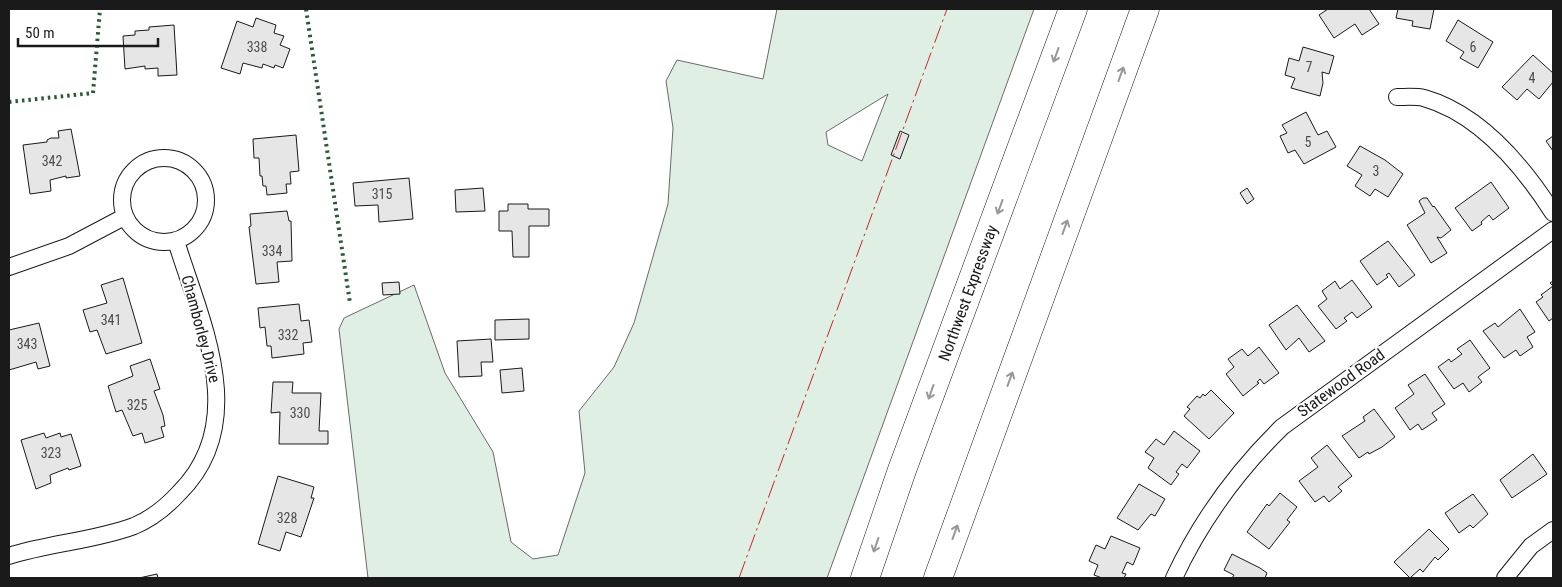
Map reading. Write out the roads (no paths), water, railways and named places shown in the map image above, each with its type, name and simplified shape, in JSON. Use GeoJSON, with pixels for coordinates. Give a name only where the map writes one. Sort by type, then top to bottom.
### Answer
{"type":"FeatureCollection","features":[{"type":"Feature","properties":{"kind":"highway","name":"Northwest Expressway"},"geometry":{"type":"LineString","coordinates":[[865,578],[902,470],[1073,9]]}},
{"type":"Feature","properties":{"kind":"highway"},"geometry":{"type":"LineString","coordinates":[[938,578],[1145,9]]}},
{"type":"Feature","properties":{"kind":"street"},"geometry":{"type":"LineString","coordinates":[[1397,96],[1422,97],[1446,107],[1469,120],[1511,156],[1538,189],[1553,213]]}},
{"type":"Feature","properties":{"kind":"street"},"geometry":{"type":"LineString","coordinates":[[164,157],[177,159],[197,173],[206,195],[206,209],[200,224],[190,233],[176,241],[159,242],[144,238],[133,230],[124,217],[121,199],[124,183],[130,174],[142,163],[164,157]]}},
{"type":"Feature","properties":{"kind":"street"},"geometry":{"type":"LineString","coordinates":[[9,267],[69,246],[124,217]]}},
{"type":"Feature","properties":{"kind":"street","name":"Statewood Road"},"geometry":{"type":"LineString","coordinates":[[1174,578],[1207,514],[1255,453],[1282,427],[1553,230]]}},
{"type":"Feature","properties":{"kind":"street","name":"Chamborley Drive"},"geometry":{"type":"LineString","coordinates":[[9,556],[134,526],[154,515],[172,501],[190,483],[203,464],[212,442],[216,419],[214,364],[176,241]]}},
{"type":"Feature","properties":{"kind":"street"},"geometry":{"type":"LineString","coordinates":[[1505,578],[1532,546],[1553,530]]}}]}
